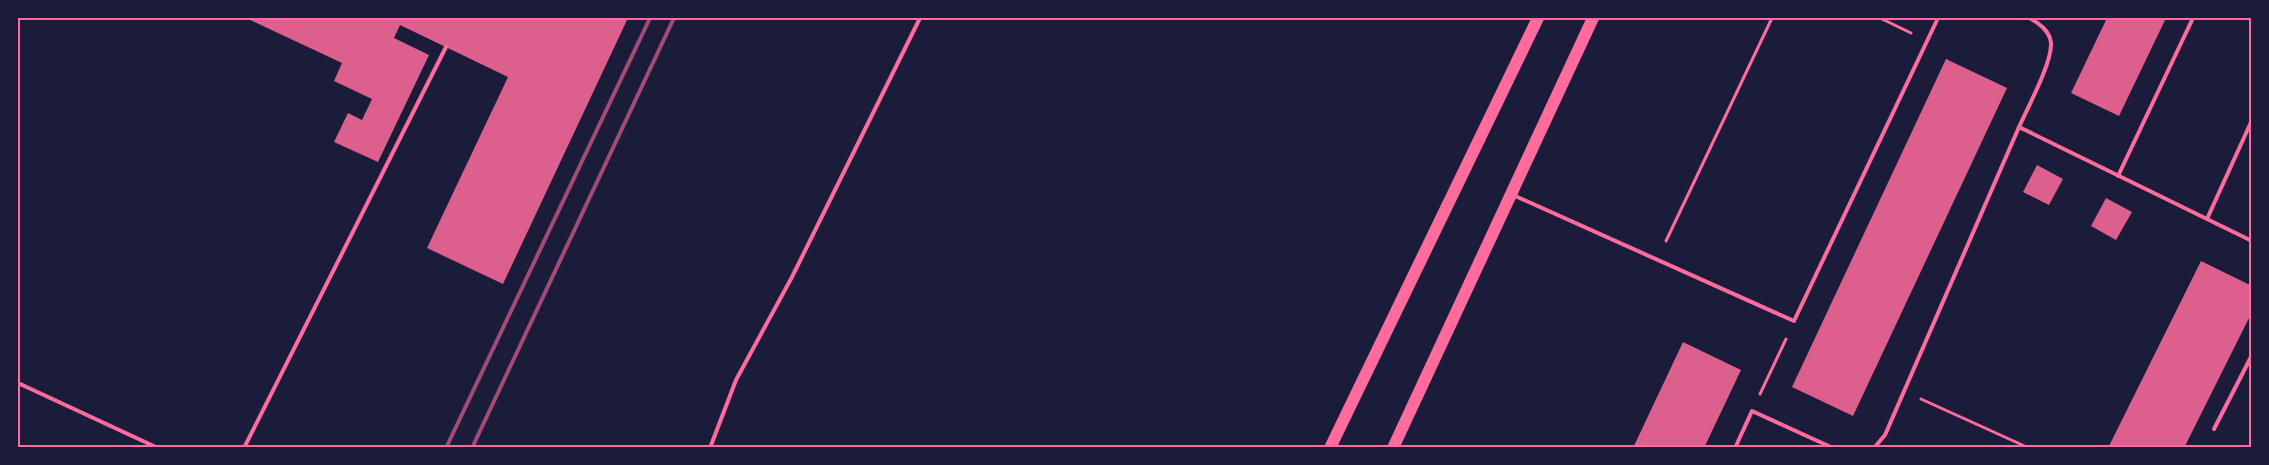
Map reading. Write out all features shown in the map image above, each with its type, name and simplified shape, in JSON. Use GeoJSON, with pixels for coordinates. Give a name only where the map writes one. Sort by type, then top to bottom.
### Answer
{"type":"FeatureCollection","features":[{"type":"Feature","properties":{"kind":"main road"},"geometry":{"type":"LineString","coordinates":[[1330,448],[1538,18]]}},
{"type":"Feature","properties":{"kind":"main road"},"geometry":{"type":"LineString","coordinates":[[1393,448],[1594,18]]}},
{"type":"Feature","properties":{"kind":"lane"},"geometry":{"type":"LineString","coordinates":[[710,448],[736,380],[792,277],[920,18]]}},
{"type":"Feature","properties":{"kind":"lane"},"geometry":{"type":"LineString","coordinates":[[1511,194],[1794,321],[1938,18]]}},
{"type":"Feature","properties":{"kind":"lane"},"geometry":{"type":"LineString","coordinates":[[1874,448],[1885,436],[2049,58],[2051,42],[2044,28],[2028,18]]}},
{"type":"Feature","properties":{"kind":"lane"},"geometry":{"type":"LineString","coordinates":[[2118,176],[2193,18]]}},
{"type":"Feature","properties":{"kind":"lane"},"geometry":{"type":"LineString","coordinates":[[244,448],[446,47]]}},
{"type":"Feature","properties":{"kind":"lane"},"geometry":{"type":"LineString","coordinates":[[2207,219],[2252,120]]}},
{"type":"Feature","properties":{"kind":"lane"},"geometry":{"type":"LineString","coordinates":[[2019,127],[2252,241]]}},
{"type":"Feature","properties":{"kind":"lane"},"geometry":{"type":"LineString","coordinates":[[2214,429],[2252,355]]}},
{"type":"Feature","properties":{"kind":"lane"},"geometry":{"type":"LineString","coordinates":[[18,383],[158,448]]}},
{"type":"Feature","properties":{"kind":"lane"},"geometry":{"type":"LineString","coordinates":[[1735,448],[1752,411],[1833,448]]}},
{"type":"Feature","properties":{"kind":"path"},"geometry":{"type":"LineString","coordinates":[[1658,260],[1772,18]]}},
{"type":"Feature","properties":{"kind":"path"},"geometry":{"type":"LineString","coordinates":[[1880,18],[1927,40]]}},
{"type":"Feature","properties":{"kind":"path"},"geometry":{"type":"LineString","coordinates":[[1752,411],[1794,321]]}},
{"type":"Feature","properties":{"kind":"path"},"geometry":{"type":"LineString","coordinates":[[1904,391],[2029,448]]}},
{"type":"Feature","properties":{"kind":"building"},"geometry":{"type":"Polygon","coordinates":[[[246,18],[628,18],[503,284],[427,248],[508,77],[400,25],[394,38],[429,55],[378,162],[334,142],[348,113],[362,120],[372,99],[334,81],[342,63],[246,18]]]}},
{"type":"Feature","properties":{"kind":"building"},"geometry":{"type":"Polygon","coordinates":[[[2107,18],[2166,18],[2119,116],[2071,93],[2107,18]]]}},
{"type":"Feature","properties":{"kind":"building"},"geometry":{"type":"Polygon","coordinates":[[[1946,59],[2007,88],[1853,416],[1792,387],[1946,59]]]}},
{"type":"Feature","properties":{"kind":"building"},"geometry":{"type":"Polygon","coordinates":[[[2037,165],[2063,179],[2049,205],[2023,192],[2037,165]]]}},
{"type":"Feature","properties":{"kind":"building"},"geometry":{"type":"Polygon","coordinates":[[[2106,198],[2132,212],[2116,240],[2091,226],[2106,198]]]}},
{"type":"Feature","properties":{"kind":"building"},"geometry":{"type":"Polygon","coordinates":[[[2201,261],[2252,286],[2252,312],[2184,448],[2108,448],[2201,261]]]}},
{"type":"Feature","properties":{"kind":"building"},"geometry":{"type":"Polygon","coordinates":[[[1683,342],[1741,370],[1704,448],[1633,448],[1683,342]]]}},
{"type":"Feature","properties":{"kind":"railway"},"geometry":{"type":"LineString","coordinates":[[446,448],[650,18]]}},
{"type":"Feature","properties":{"kind":"railway"},"geometry":{"type":"LineString","coordinates":[[472,448],[674,18]]}}]}
